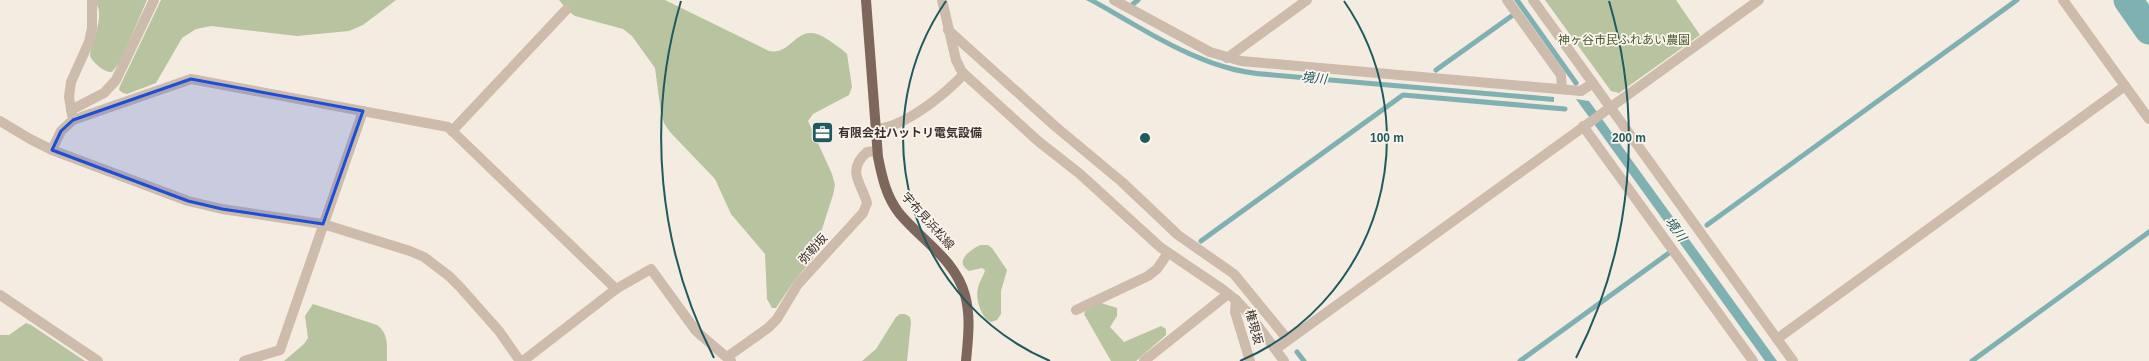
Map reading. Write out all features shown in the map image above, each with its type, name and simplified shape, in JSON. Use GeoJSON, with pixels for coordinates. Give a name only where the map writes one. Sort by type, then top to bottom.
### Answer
{"type":"FeatureCollection","features":[{"type":"Feature","properties":{"kind":"main road","name":"宇布見浜松線"},"geometry":{"type":"LineString","coordinates":[[866,0],[877,151],[882,180],[890,199],[899,213],[944,258],[960,281],[965,294],[969,320],[966,361]]}},
{"type":"Feature","properties":{"kind":"street"},"geometry":{"type":"LineString","coordinates":[[72,115],[69,97],[71,82],[89,42],[92,28],[92,2],[82,0]]}},
{"type":"Feature","properties":{"kind":"street"},"geometry":{"type":"LineString","coordinates":[[52,150],[61,131],[72,115],[104,93],[116,80],[125,65],[154,0]]}},
{"type":"Feature","properties":{"kind":"street"},"geometry":{"type":"LineString","coordinates":[[942,0],[948,30],[959,66],[964,74],[1038,142],[1072,166],[1168,254],[1232,297],[1249,314],[1284,361]]}},
{"type":"Feature","properties":{"kind":"street"},"geometry":{"type":"LineString","coordinates":[[1114,0],[1195,44],[1228,58],[1562,90],[1581,91],[1593,83]]}},
{"type":"Feature","properties":{"kind":"street"},"geometry":{"type":"LineString","coordinates":[[1228,58],[1307,0]]}},
{"type":"Feature","properties":{"kind":"street"},"geometry":{"type":"LineString","coordinates":[[1507,0],[1561,76],[1562,90]]}},
{"type":"Feature","properties":{"kind":"street"},"geometry":{"type":"LineString","coordinates":[[1533,0],[1593,83],[1606,109],[1793,361]]}},
{"type":"Feature","properties":{"kind":"street"},"geometry":{"type":"LineString","coordinates":[[1276,350],[1585,124],[1760,0]]}},
{"type":"Feature","properties":{"kind":"street"},"geometry":{"type":"LineString","coordinates":[[2063,0],[2149,119]]}},
{"type":"Feature","properties":{"kind":"street"},"geometry":{"type":"LineString","coordinates":[[452,131],[566,10]]}},
{"type":"Feature","properties":{"kind":"street"},"geometry":{"type":"LineString","coordinates":[[948,30],[1056,128],[1122,182],[1178,235],[1234,274],[1288,340]]}},
{"type":"Feature","properties":{"kind":"street"},"geometry":{"type":"LineString","coordinates":[[876,130],[887,129],[907,118],[940,96],[964,74]]}},
{"type":"Feature","properties":{"kind":"street"},"geometry":{"type":"LineString","coordinates":[[72,115],[191,79],[448,127],[616,289]]}},
{"type":"Feature","properties":{"kind":"street"},"geometry":{"type":"LineString","coordinates":[[1777,339],[2125,86]]}},
{"type":"Feature","properties":{"kind":"street"},"geometry":{"type":"LineString","coordinates":[[244,361],[280,350],[363,111]]}},
{"type":"Feature","properties":{"kind":"street"},"geometry":{"type":"LineString","coordinates":[[0,122],[52,150],[205,206],[323,224],[410,251],[437,266],[449,276],[499,331],[520,361]]}},
{"type":"Feature","properties":{"kind":"street"},"geometry":{"type":"LineString","coordinates":[[1585,124],[1749,359]]}},
{"type":"Feature","properties":{"kind":"street","name":"弥勒坂"},"geometry":{"type":"LineString","coordinates":[[729,359],[777,319],[798,284],[863,213],[867,203],[855,173],[856,165],[867,152],[877,151]]}},
{"type":"Feature","properties":{"kind":"street"},"geometry":{"type":"LineString","coordinates":[[1076,310],[1148,276],[1158,269],[1168,254]]}},
{"type":"Feature","properties":{"kind":"street"},"geometry":{"type":"LineString","coordinates":[[523,361],[616,289],[651,270],[696,331],[729,359]]}},
{"type":"Feature","properties":{"kind":"street"},"geometry":{"type":"LineString","coordinates":[[0,295],[98,361]]}},
{"type":"Feature","properties":{"kind":"street"},"geometry":{"type":"LineString","coordinates":[[1144,361],[1232,297]]}},
{"type":"Feature","properties":{"kind":"street","name":"権現坂"},"geometry":{"type":"LineString","coordinates":[[1232,297],[1250,361]]}},
{"type":"Feature","properties":{"kind":"highlighted area"},"geometry":{"type":"Polygon","coordinates":[[[191,79],[363,111],[323,224],[222,209],[188,201],[52,150],[61,131],[73,120],[191,79]]]}},
{"type":"Feature","properties":{"kind":"green space"},"geometry":{"type":"Polygon","coordinates":[[[93,0],[147,0],[120,62],[112,72],[106,71],[100,67],[90,56],[99,19],[97,5],[93,0]]]}},
{"type":"Feature","properties":{"kind":"green space"},"geometry":{"type":"Polygon","coordinates":[[[161,0],[396,0],[363,25],[349,31],[297,36],[211,26],[196,29],[182,38],[156,83],[127,94],[123,93],[119,90],[120,86],[161,0]]]}},
{"type":"Feature","properties":{"kind":"green space"},"geometry":{"type":"Polygon","coordinates":[[[559,0],[665,0],[769,51],[777,51],[784,48],[802,35],[808,33],[817,34],[827,39],[847,54],[852,87],[849,95],[813,114],[808,121],[832,174],[835,185],[833,195],[812,260],[794,281],[776,308],[772,308],[767,299],[765,254],[731,214],[715,179],[670,132],[664,123],[661,113],[655,68],[632,36],[623,29],[575,16],[568,11],[559,0]]]}},
{"type":"Feature","properties":{"kind":"green space","name":"神ヶ谷市民ふれあい農園"},"geometry":{"type":"Polygon","coordinates":[[[1545,0],[1676,0],[1700,35],[1619,93],[1611,91],[1545,0]]]}},
{"type":"Feature","properties":{"kind":"green space"},"geometry":{"type":"Polygon","coordinates":[[[980,245],[988,245],[992,248],[1007,270],[1001,291],[1001,314],[997,320],[991,322],[984,316],[977,297],[979,285],[985,270],[982,268],[969,271],[963,263],[965,256],[980,245]]]}},
{"type":"Feature","properties":{"kind":"green space"},"geometry":{"type":"Polygon","coordinates":[[[1101,303],[1117,308],[1117,316],[1110,327],[1124,342],[1161,326],[1166,329],[1166,335],[1136,361],[1111,361],[1084,314],[1086,310],[1101,303]]]}},
{"type":"Feature","properties":{"kind":"green space"},"geometry":{"type":"Polygon","coordinates":[[[313,304],[377,325],[384,332],[387,345],[387,361],[284,361],[304,344],[308,338],[305,316],[313,304]]]}},
{"type":"Feature","properties":{"kind":"green space"},"geometry":{"type":"Polygon","coordinates":[[[900,314],[905,314],[910,317],[911,322],[907,361],[862,361],[876,349],[896,317],[900,314]]]}},
{"type":"Feature","properties":{"kind":"green space"},"geometry":{"type":"Polygon","coordinates":[[[26,323],[85,361],[0,361],[0,335],[9,335],[26,323]]]}},
{"type":"Feature","properties":{"kind":"water","name":"境川"},"geometry":{"type":"Polygon","coordinates":[[[1086,0],[1096,0],[1154,33],[1194,53],[1235,67],[1257,71],[1554,97],[1554,102],[1256,76],[1233,72],[1190,57],[1147,35],[1086,0]]]}},
{"type":"Feature","properties":{"kind":"water","name":"境川"},"geometry":{"type":"Polygon","coordinates":[[[1576,99],[1589,101],[1777,361],[1765,361],[1576,99]]]}},
{"type":"Feature","properties":{"kind":"waterway"},"geometry":{"type":"LineString","coordinates":[[1133,4],[1138,0]]}},
{"type":"Feature","properties":{"kind":"waterway"},"geometry":{"type":"LineString","coordinates":[[1517,0],[1576,83]]}},
{"type":"Feature","properties":{"kind":"waterway"},"geometry":{"type":"LineString","coordinates":[[1707,225],[2017,0]]}},
{"type":"Feature","properties":{"kind":"waterway"},"geometry":{"type":"LineString","coordinates":[[2128,0],[2149,30]]}},
{"type":"Feature","properties":{"kind":"waterway"},"geometry":{"type":"LineString","coordinates":[[1436,70],[1513,15]]}},
{"type":"Feature","properties":{"kind":"waterway"},"geometry":{"type":"LineString","coordinates":[[1201,241],[1403,95],[1565,109]]}},
{"type":"Feature","properties":{"kind":"waterway"},"geometry":{"type":"LineString","coordinates":[[1972,361],[2149,232]]}},
{"type":"Feature","properties":{"kind":"waterway"},"geometry":{"type":"LineString","coordinates":[[1520,361],[1669,253]]}},
{"type":"Feature","properties":{"kind":"waterway"},"geometry":{"type":"LineString","coordinates":[[1297,352],[1304,361]]}},
{"type":"Feature","properties":{"kind":"place","name":"有限会社ハットリ電気設備"},"geometry":{"type":"Point","coordinates":[823,133]}}]}
